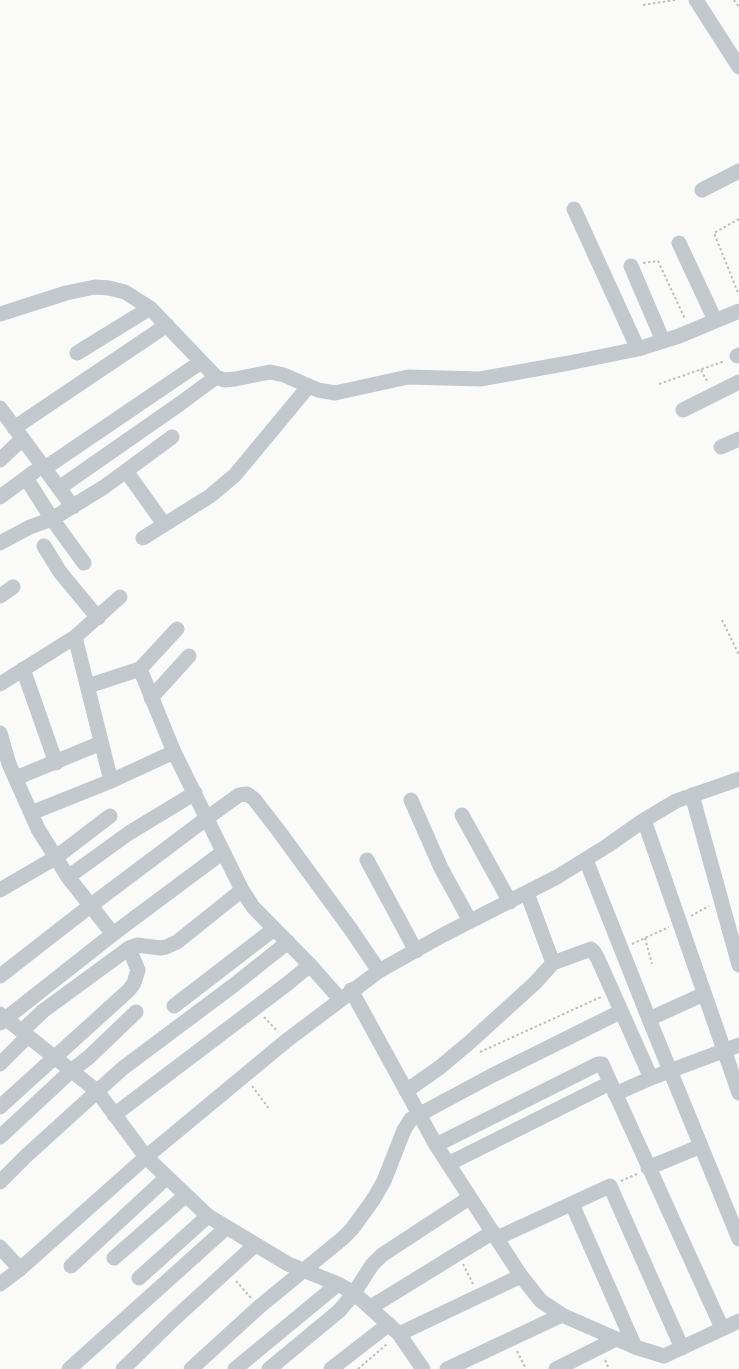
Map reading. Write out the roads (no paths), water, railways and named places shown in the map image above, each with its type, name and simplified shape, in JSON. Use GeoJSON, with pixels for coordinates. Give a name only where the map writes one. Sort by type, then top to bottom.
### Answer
{"type":"FeatureCollection","features":[{"type":"Feature","properties":{"kind":"street"},"geometry":{"type":"LineString","coordinates":[[696,0],[739,67]]}},
{"type":"Feature","properties":{"kind":"street"},"geometry":{"type":"LineString","coordinates":[[702,190],[739,171]]}},
{"type":"Feature","properties":{"kind":"street"},"geometry":{"type":"LineString","coordinates":[[574,209],[638,349]]}},
{"type":"Feature","properties":{"kind":"street"},"geometry":{"type":"LineString","coordinates":[[679,243],[715,320]]}},
{"type":"Feature","properties":{"kind":"street"},"geometry":{"type":"LineString","coordinates":[[631,266],[663,341]]}},
{"type":"Feature","properties":{"kind":"street"},"geometry":{"type":"LineString","coordinates":[[0,314],[66,293],[95,287],[109,288],[125,292],[150,308],[216,377],[224,380],[235,379],[270,372],[284,375],[308,387],[326,393],[335,393],[408,377],[492,378],[638,349],[739,311]]}},
{"type":"Feature","properties":{"kind":"street"},"geometry":{"type":"LineString","coordinates":[[77,353],[150,308]]}},
{"type":"Feature","properties":{"kind":"street"},"geometry":{"type":"LineString","coordinates":[[0,460],[18,434],[167,325]]}},
{"type":"Feature","properties":{"kind":"street"},"geometry":{"type":"LineString","coordinates":[[0,497],[201,362]]}},
{"type":"Feature","properties":{"kind":"street"},"geometry":{"type":"LineString","coordinates":[[59,488],[182,403],[216,377]]}},
{"type":"Feature","properties":{"kind":"street"},"geometry":{"type":"LineString","coordinates":[[683,410],[739,382]]}},
{"type":"Feature","properties":{"kind":"street"},"geometry":{"type":"LineString","coordinates":[[143,538],[210,496],[236,475],[308,387]]}},
{"type":"Feature","properties":{"kind":"street"},"geometry":{"type":"LineString","coordinates":[[0,408],[73,507]]}},
{"type":"Feature","properties":{"kind":"street"},"geometry":{"type":"LineString","coordinates":[[0,543],[73,507],[104,487],[172,437]]}},
{"type":"Feature","properties":{"kind":"street"},"geometry":{"type":"LineString","coordinates":[[721,448],[739,439]]}},
{"type":"Feature","properties":{"kind":"street"},"geometry":{"type":"LineString","coordinates":[[126,471],[164,524]]}},
{"type":"Feature","properties":{"kind":"street"},"geometry":{"type":"LineString","coordinates":[[26,478],[52,519],[84,563]]}},
{"type":"Feature","properties":{"kind":"street"},"geometry":{"type":"LineString","coordinates":[[44,546],[60,572],[98,618]]}},
{"type":"Feature","properties":{"kind":"street"},"geometry":{"type":"LineString","coordinates":[[0,684],[75,637],[120,597]]}},
{"type":"Feature","properties":{"kind":"street"},"geometry":{"type":"LineString","coordinates":[[88,686],[140,669],[177,629]]}},
{"type":"Feature","properties":{"kind":"street"},"geometry":{"type":"LineString","coordinates":[[75,637],[111,781]]}},
{"type":"Feature","properties":{"kind":"street"},"geometry":{"type":"LineString","coordinates":[[151,698],[189,656]]}},
{"type":"Feature","properties":{"kind":"street"},"geometry":{"type":"LineString","coordinates":[[23,669],[56,763]]}},
{"type":"Feature","properties":{"kind":"street"},"geometry":{"type":"LineString","coordinates":[[140,669],[174,752],[242,890],[253,907],[274,929],[310,965],[346,995],[406,1091],[436,1145],[469,1198],[521,1276],[541,1301],[562,1315],[668,1362],[682,1348],[739,1321]]}},
{"type":"Feature","properties":{"kind":"street"},"geometry":{"type":"LineString","coordinates":[[0,733],[4,766],[16,778],[31,813],[55,858],[113,934]]}},
{"type":"Feature","properties":{"kind":"street"},"geometry":{"type":"LineString","coordinates":[[16,778],[56,763],[100,743]]}},
{"type":"Feature","properties":{"kind":"street"},"geometry":{"type":"LineString","coordinates":[[31,813],[111,781],[174,752]]}},
{"type":"Feature","properties":{"kind":"street"},"geometry":{"type":"LineString","coordinates":[[0,1284],[146,1157],[286,1041],[379,971],[586,860],[644,820],[676,801],[739,779]]}},
{"type":"Feature","properties":{"kind":"street"},"geometry":{"type":"LineString","coordinates":[[68,877],[144,824],[195,792]]}},
{"type":"Feature","properties":{"kind":"street"},"geometry":{"type":"LineString","coordinates":[[0,976],[207,818],[239,795],[247,794],[254,799],[352,931],[379,971]]}},
{"type":"Feature","properties":{"kind":"street"},"geometry":{"type":"LineString","coordinates":[[692,795],[739,965]]}},
{"type":"Feature","properties":{"kind":"street"},"geometry":{"type":"LineString","coordinates":[[411,800],[441,868],[470,922]]}},
{"type":"Feature","properties":{"kind":"street"},"geometry":{"type":"LineString","coordinates":[[462,815],[510,902]]}},
{"type":"Feature","properties":{"kind":"street"},"geometry":{"type":"LineString","coordinates":[[0,890],[55,858],[110,816]]}},
{"type":"Feature","properties":{"kind":"street"},"geometry":{"type":"LineString","coordinates":[[644,820],[739,1093]]}},
{"type":"Feature","properties":{"kind":"street"},"geometry":{"type":"LineString","coordinates":[[223,852],[2,1018],[25,1033],[97,1091],[146,1157],[184,1196],[226,1228],[302,1271],[338,1284],[354,1293],[371,1306],[394,1329],[423,1369]]}},
{"type":"Feature","properties":{"kind":"street"},"geometry":{"type":"LineString","coordinates":[[367,860],[416,951]]}},
{"type":"Feature","properties":{"kind":"street"},"geometry":{"type":"LineString","coordinates":[[586,860],[739,1239]]}},
{"type":"Feature","properties":{"kind":"street"},"geometry":{"type":"LineString","coordinates":[[0,1064],[43,1012],[130,948],[137,945],[160,948],[177,942],[242,890]]}},
{"type":"Feature","properties":{"kind":"street"},"geometry":{"type":"LineString","coordinates":[[527,893],[552,963]]}},
{"type":"Feature","properties":{"kind":"street"},"geometry":{"type":"LineString","coordinates":[[174,1006],[274,929]]}},
{"type":"Feature","properties":{"kind":"street"},"geometry":{"type":"LineString","coordinates":[[2,1174],[128,1063],[234,985],[288,942]]}},
{"type":"Feature","properties":{"kind":"street"},"geometry":{"type":"LineString","coordinates":[[0,1107],[119,1000],[134,982],[138,970],[130,948]]}},
{"type":"Feature","properties":{"kind":"street"},"geometry":{"type":"LineString","coordinates":[[406,1091],[456,1055],[535,983],[552,963],[586,950],[593,950],[651,1078]]}},
{"type":"Feature","properties":{"kind":"street"},"geometry":{"type":"LineString","coordinates":[[114,1115],[310,965]]}},
{"type":"Feature","properties":{"kind":"street"},"geometry":{"type":"LineString","coordinates":[[649,1019],[704,994]]}},
{"type":"Feature","properties":{"kind":"street"},"geometry":{"type":"LineString","coordinates":[[0,1137],[136,1012]]}},
{"type":"Feature","properties":{"kind":"street"},"geometry":{"type":"LineString","coordinates":[[191,1369],[259,1307],[343,1238],[356,1224],[384,1181],[406,1126],[411,1119],[491,1076],[620,1012]]}},
{"type":"Feature","properties":{"kind":"street"},"geometry":{"type":"LineString","coordinates":[[448,1164],[613,1088],[651,1078],[739,1045]]}},
{"type":"Feature","properties":{"kind":"street"},"geometry":{"type":"LineString","coordinates":[[436,1145],[601,1063],[722,1328]]}},
{"type":"Feature","properties":{"kind":"street"},"geometry":{"type":"LineString","coordinates":[[648,1168],[701,1146]]}},
{"type":"Feature","properties":{"kind":"street"},"geometry":{"type":"LineString","coordinates":[[71,1266],[166,1178]]}},
{"type":"Feature","properties":{"kind":"street"},"geometry":{"type":"LineString","coordinates":[[371,1306],[457,1253],[610,1186],[682,1348]]}},
{"type":"Feature","properties":{"kind":"street"},"geometry":{"type":"LineString","coordinates":[[114,1258],[184,1196]]}},
{"type":"Feature","properties":{"kind":"street"},"geometry":{"type":"LineString","coordinates":[[269,1369],[340,1311],[354,1293],[366,1272],[382,1255],[469,1198]]}},
{"type":"Feature","properties":{"kind":"street"},"geometry":{"type":"LineString","coordinates":[[572,1204],[635,1348]]}},
{"type":"Feature","properties":{"kind":"street"},"geometry":{"type":"LineString","coordinates":[[138,1278],[208,1216]]}},
{"type":"Feature","properties":{"kind":"street"},"geometry":{"type":"LineString","coordinates":[[69,1369],[226,1228]]}},
{"type":"Feature","properties":{"kind":"street"},"geometry":{"type":"LineString","coordinates":[[123,1369],[172,1320],[256,1245]]}},
{"type":"Feature","properties":{"kind":"street"},"geometry":{"type":"LineString","coordinates":[[0,1247],[20,1268]]}},
{"type":"Feature","properties":{"kind":"street"},"geometry":{"type":"LineString","coordinates":[[331,1369],[394,1329],[521,1276]]}},
{"type":"Feature","properties":{"kind":"street"},"geometry":{"type":"LineString","coordinates":[[235,1369],[338,1284]]}},
{"type":"Feature","properties":{"kind":"street"},"geometry":{"type":"LineString","coordinates":[[447,1369],[562,1315]]}},
{"type":"Feature","properties":{"kind":"street"},"geometry":{"type":"LineString","coordinates":[[556,1369],[616,1339]]}}]}
